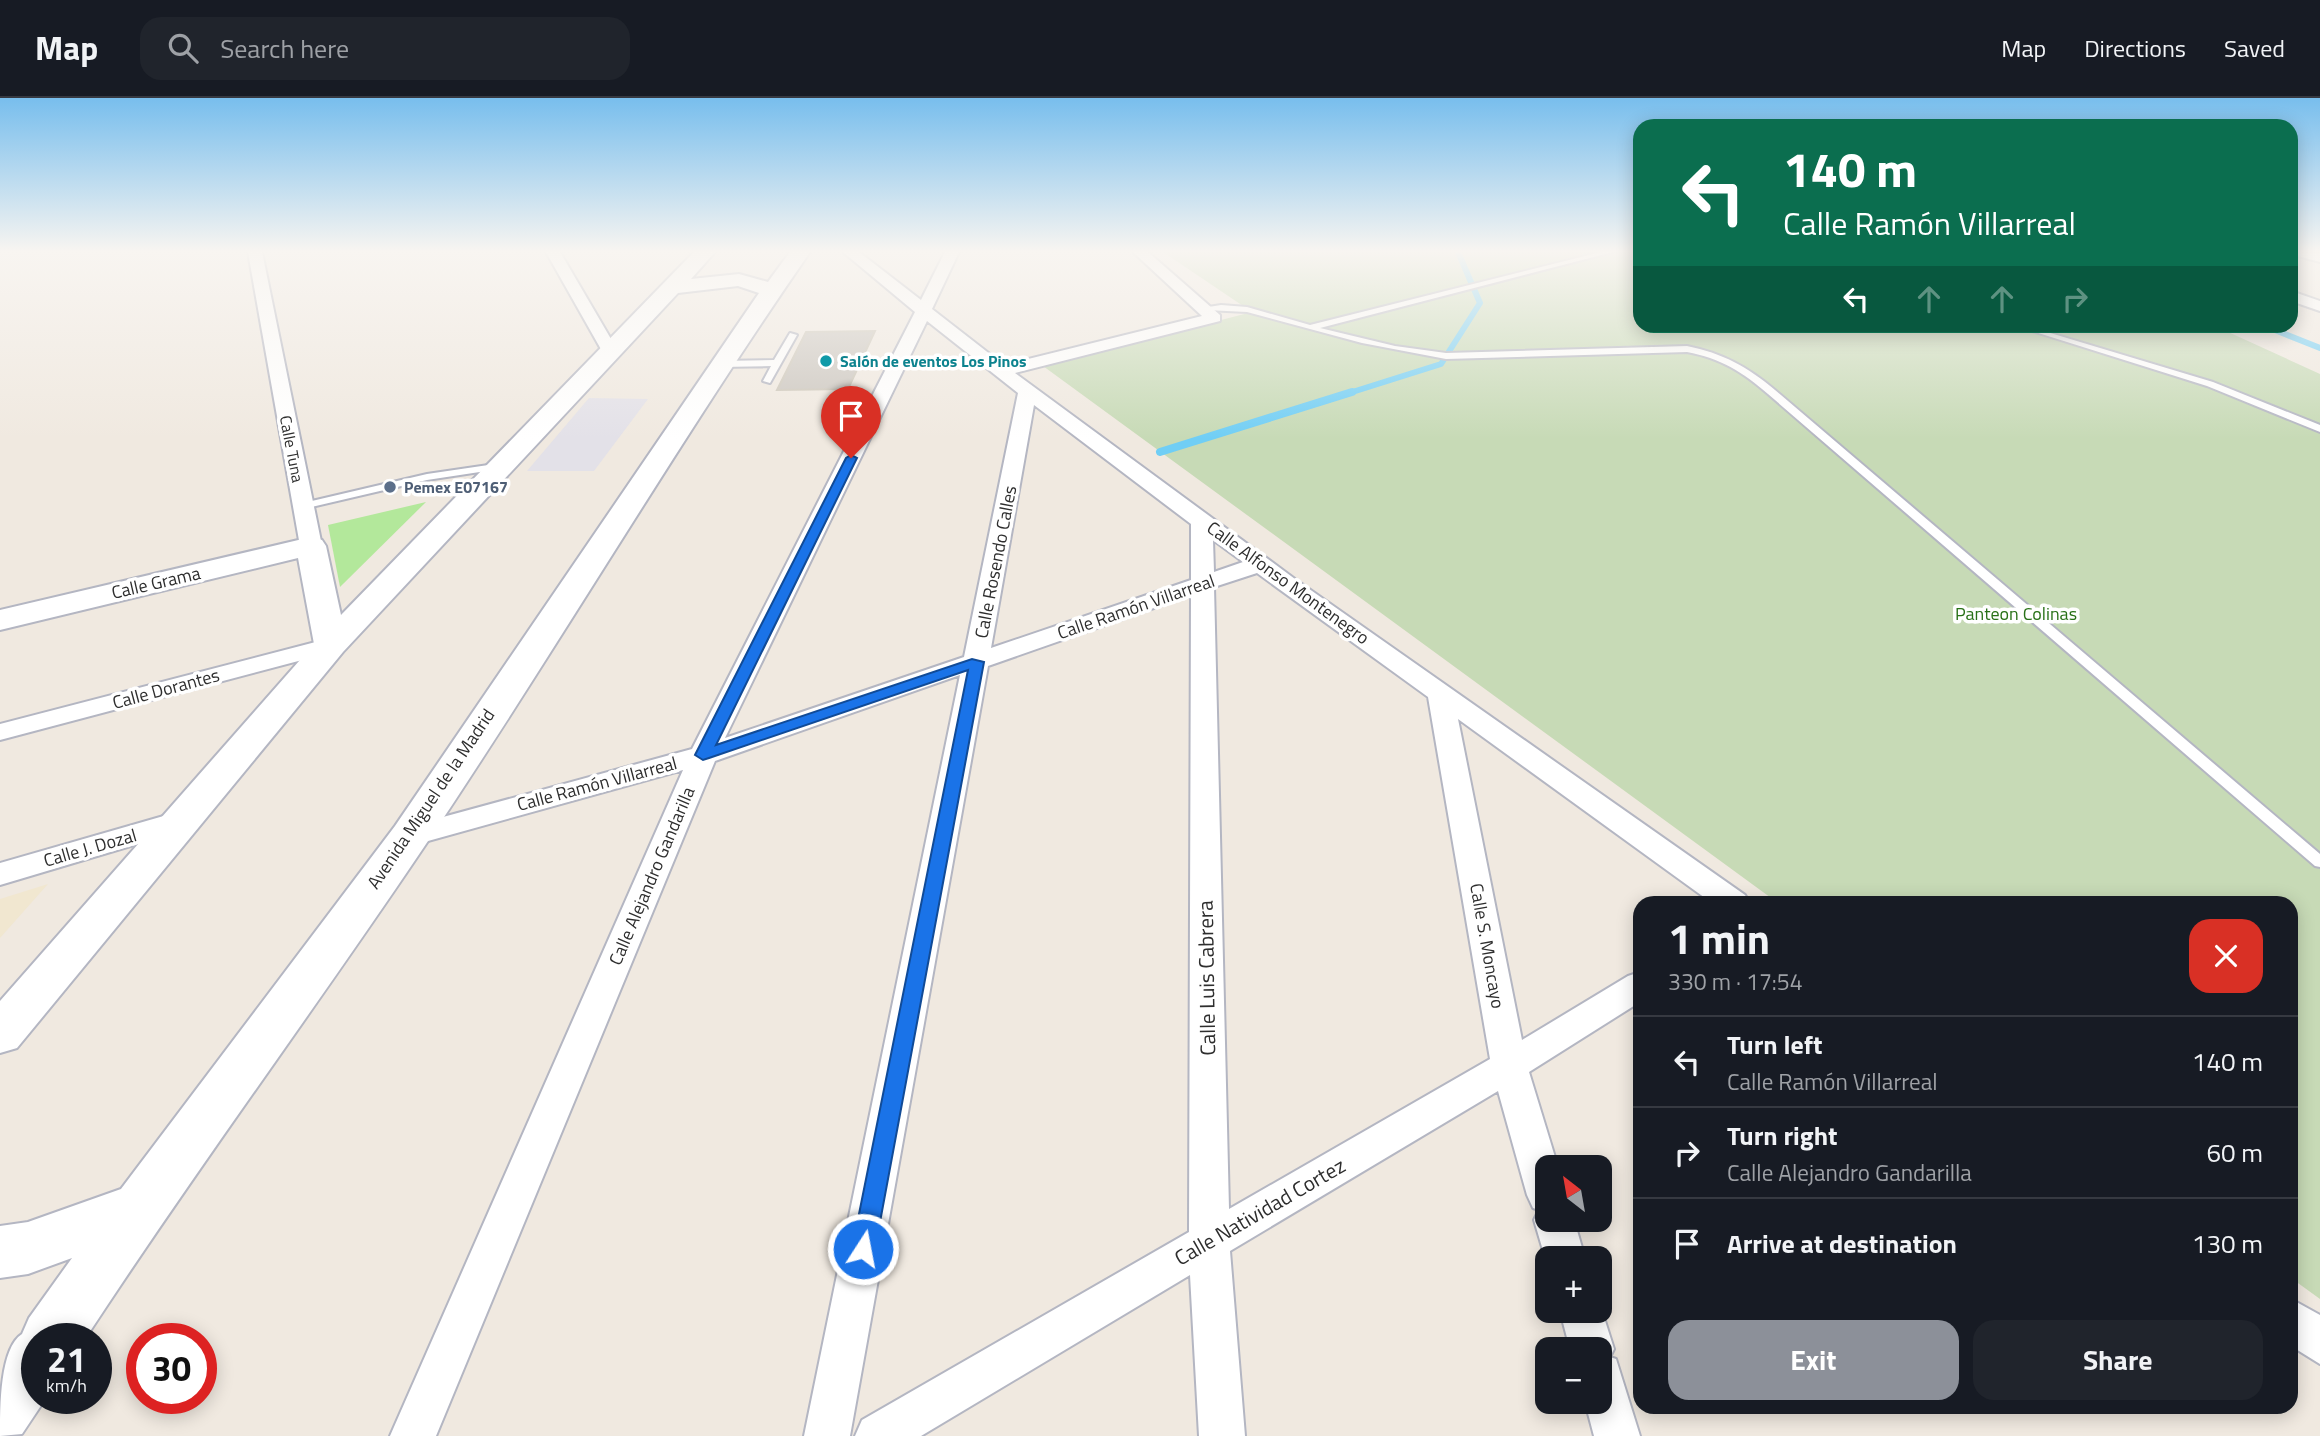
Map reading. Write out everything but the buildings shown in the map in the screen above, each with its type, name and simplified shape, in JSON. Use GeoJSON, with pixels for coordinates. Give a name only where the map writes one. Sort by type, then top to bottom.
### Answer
{"type":"FeatureCollection","features":[{"type":"Feature","properties":{"kind":"main road"},"geometry":{"type":"LineString","coordinates":[[0,1034],[331,645],[647,314]]}},
{"type":"Feature","properties":{"kind":"main road","name":"Avenida Miguel de la Madrid"},"geometry":{"type":"LineString","coordinates":[[61,1323],[140,1207],[410,836],[720,364],[755,314]]}},
{"type":"Feature","properties":{"kind":"main road","name":"Calle Tuna"},"geometry":{"type":"LineString","coordinates":[[311,545],[331,645]]}},
{"type":"Feature","properties":{"kind":"main road","name":"Calle Grama"},"geometry":{"type":"LineString","coordinates":[[0,620],[311,545]]}},
{"type":"Feature","properties":{"kind":"main road"},"geometry":{"type":"LineString","coordinates":[[0,1252],[28,1248],[140,1207]]}},
{"type":"Feature","properties":{"kind":"main road"},"geometry":{"type":"LineString","coordinates":[[0,1412],[21,1381]]}},
{"type":"Feature","properties":{"kind":"street","name":"Calle Tuna"},"geometry":{"type":"LineString","coordinates":[[267,314],[311,545]]}},
{"type":"Feature","properties":{"kind":"street"},"geometry":{"type":"LineString","coordinates":[[593,314],[610,351]]}},
{"type":"Feature","properties":{"kind":"street","name":"Calle Alejandro Gandarilla"},"geometry":{"type":"LineString","coordinates":[[412,1436],[703,755],[816,533],[920,314]]}},
{"type":"Feature","properties":{"kind":"street","name":"Calle Alfonso Montenegro"},"geometry":{"type":"LineString","coordinates":[[928,314],[1260,564],[1724,896]]}},
{"type":"Feature","properties":{"kind":"street"},"geometry":{"type":"LineString","coordinates":[[1000,371],[1214,318],[1211,314]]}},
{"type":"Feature","properties":{"kind":"street","name":"Calle Rosendo Calles"},"geometry":{"type":"LineString","coordinates":[[827,1436],[1028,390]]}},
{"type":"Feature","properties":{"kind":"street","name":"Calle Luis Cabrera"},"geometry":{"type":"LineString","coordinates":[[1202,520],[1209,1241],[1222,1436]]}},
{"type":"Feature","properties":{"kind":"street","name":"Calle Ramón Villarreal"},"geometry":{"type":"LineString","coordinates":[[410,836],[703,755],[1260,564]]}},
{"type":"Feature","properties":{"kind":"street","name":"Calle Dorantes"},"geometry":{"type":"LineString","coordinates":[[0,732],[331,645]]}},
{"type":"Feature","properties":{"kind":"street","name":"Calle S. Moncayo"},"geometry":{"type":"LineString","coordinates":[[1440,692],[1509,1066],[1535,1155]]}},
{"type":"Feature","properties":{"kind":"street","name":"Calle J. Dozal"},"geometry":{"type":"LineString","coordinates":[[0,874],[181,821]]}},
{"type":"Feature","properties":{"kind":"street","name":"Calle Natividad Cortez"},"geometry":{"type":"LineString","coordinates":[[878,1436],[1509,1066],[1633,989]]}},
{"type":"Feature","properties":{"kind":"street"},"geometry":{"type":"LineString","coordinates":[[2298,1326],[2320,1342]]}},
{"type":"Feature","properties":{"kind":"street"},"geometry":{"type":"LineString","coordinates":[[1611,1414],[1617,1436]]}},
{"type":"Feature","properties":{"kind":"lane"},"geometry":{"type":"LineString","coordinates":[[1266,314],[1409,352],[1446,356],[1687,349],[1710,352],[1731,360],[1798,414],[2320,862]]}},
{"type":"Feature","properties":{"kind":"lane"},"geometry":{"type":"LineString","coordinates":[[1310,327],[1360,314]]}},
{"type":"Feature","properties":{"kind":"lane"},"geometry":{"type":"LineString","coordinates":[[2043,333],[2155,367],[2274,408],[2320,429]]}},
{"type":"Feature","properties":{"kind":"lane"},"geometry":{"type":"LineString","coordinates":[[767,381],[793,335]]}},
{"type":"Feature","properties":{"kind":"lane"},"geometry":{"type":"LineString","coordinates":[[720,364],[777,363]]}},
{"type":"Feature","properties":{"kind":"lane"},"geometry":{"type":"LineString","coordinates":[[303,506],[464,469],[502,466]]}},
{"type":"Feature","properties":{"kind":"shaded area"},"geometry":{"type":"Polygon","coordinates":[[[589,398],[648,399],[594,471],[527,471],[589,398]]]}},
{"type":"Feature","properties":{"kind":"shaded area"},"geometry":{"type":"Polygon","coordinates":[[[48,884],[0,938],[0,899],[48,884]]]}},
{"type":"Feature","properties":{"kind":"green space","name":"Panteon Colinas"},"geometry":{"type":"Polygon","coordinates":[[[1243,314],[1633,314],[1633,333],[2230,333],[2320,374],[2320,1299],[2298,1283],[2298,896],[1768,896],[1043,366],[1243,314]]]}},
{"type":"Feature","properties":{"kind":"green space"},"geometry":{"type":"Polygon","coordinates":[[[426,502],[340,587],[328,525],[426,502]]]}},
{"type":"Feature","properties":{"kind":"waterway"},"geometry":{"type":"LineString","coordinates":[[1346,394],[1441,364],[1473,314]]}},
{"type":"Feature","properties":{"kind":"waterway"},"geometry":{"type":"LineString","coordinates":[[2282,333],[2320,348]]}},
{"type":"Feature","properties":{"kind":"waterway"},"geometry":{"type":"LineString","coordinates":[[1160,452],[1352,392]]}},
{"type":"Feature","properties":{"kind":"place","name":"Salón de eventos Los Pinos"},"geometry":{"type":"Point","coordinates":[826,361]}},
{"type":"Feature","properties":{"kind":"place","name":"Pemex E07167"},"geometry":{"type":"Point","coordinates":[390,487]}},
{"type":"Feature","properties":{"kind":"route"},"geometry":{"type":"LineString","coordinates":[[851,458],[816,533],[703,755],[977,662],[863,1249]]}}]}
